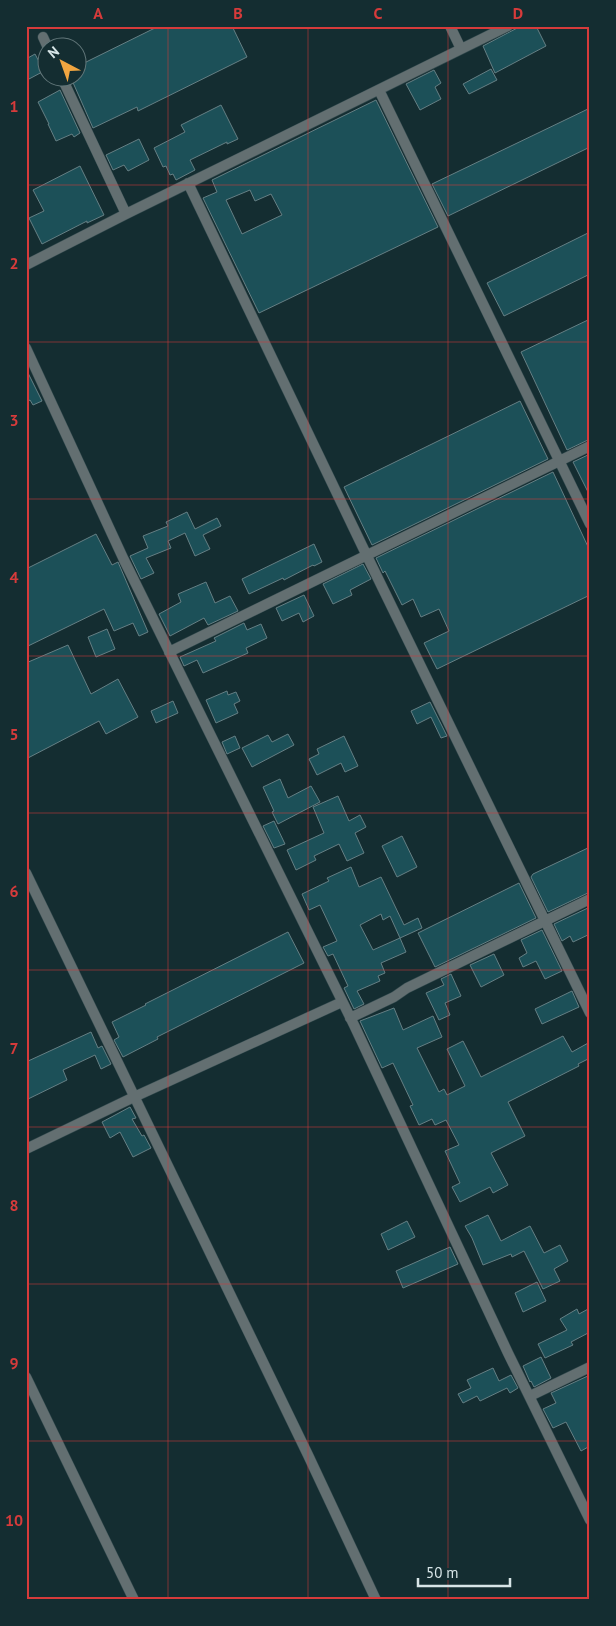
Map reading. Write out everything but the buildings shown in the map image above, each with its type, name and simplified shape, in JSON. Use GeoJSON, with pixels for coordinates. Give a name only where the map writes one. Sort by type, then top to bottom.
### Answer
{"type":"FeatureCollection","features":[{"type":"Feature","properties":{"kind":"street"},"geometry":{"type":"LineString","coordinates":[[450,26],[461,49]]}},
{"type":"Feature","properties":{"kind":"street"},"geometry":{"type":"LineString","coordinates":[[26,265],[508,26]]}},
{"type":"Feature","properties":{"kind":"street"},"geometry":{"type":"LineString","coordinates":[[67,88],[126,214]]}},
{"type":"Feature","properties":{"kind":"street"},"geometry":{"type":"LineString","coordinates":[[379,90],[590,524]]}},
{"type":"Feature","properties":{"kind":"street"},"geometry":{"type":"LineString","coordinates":[[188,183],[590,1014]]}},
{"type":"Feature","properties":{"kind":"street"},"geometry":{"type":"LineString","coordinates":[[26,348],[124,560],[350,1018],[590,1520]]}},
{"type":"Feature","properties":{"kind":"street"},"geometry":{"type":"LineString","coordinates":[[169,652],[590,446]]}},
{"type":"Feature","properties":{"kind":"street"},"geometry":{"type":"LineString","coordinates":[[26,873],[308,1455],[376,1600]]}},
{"type":"Feature","properties":{"kind":"street"},"geometry":{"type":"LineString","coordinates":[[350,1018],[394,997],[407,988],[590,899]]}},
{"type":"Feature","properties":{"kind":"street"},"geometry":{"type":"LineString","coordinates":[[26,1149],[134,1097],[342,1002]]}},
{"type":"Feature","properties":{"kind":"street"},"geometry":{"type":"LineString","coordinates":[[530,1396],[590,1367]]}},
{"type":"Feature","properties":{"kind":"street"},"geometry":{"type":"LineString","coordinates":[[26,1377],[134,1600]]}}]}
